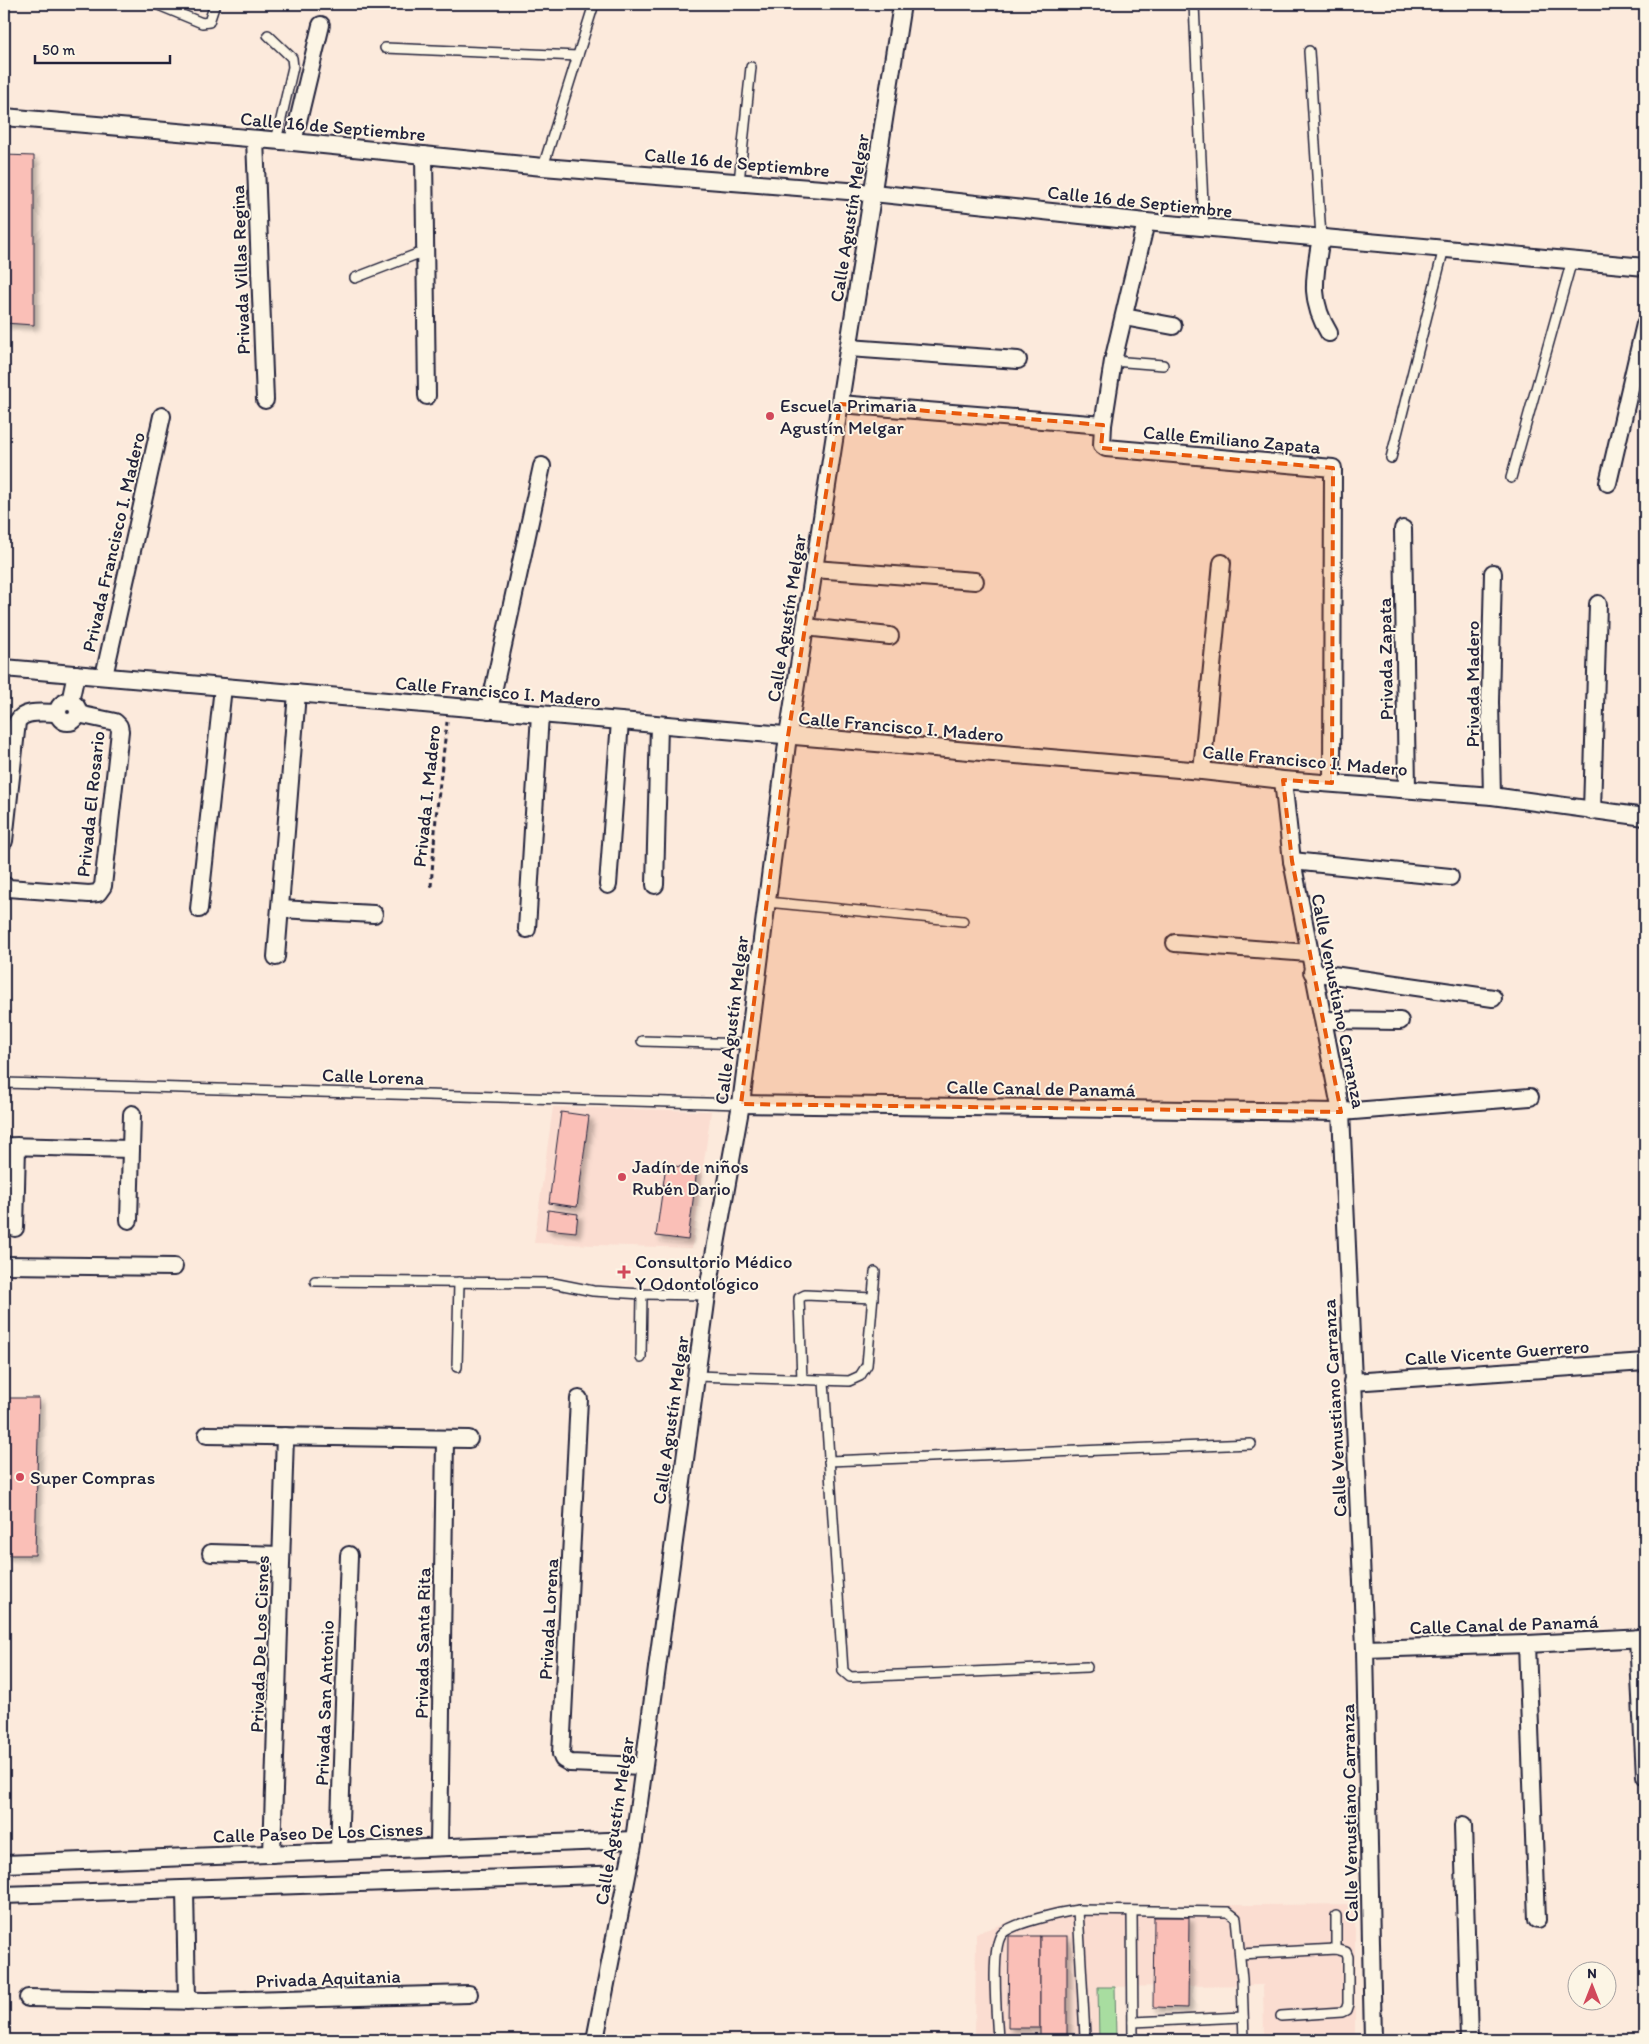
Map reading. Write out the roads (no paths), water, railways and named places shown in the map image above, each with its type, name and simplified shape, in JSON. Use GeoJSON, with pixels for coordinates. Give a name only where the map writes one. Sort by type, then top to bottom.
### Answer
{"type":"FeatureCollection","features":[{"type":"Feature","properties":{"kind":"street","name":"Calle Agustín Melgar"},"geometry":{"type":"LineString","coordinates":[[595,2040],[634,1840],[707,1294],[741,1104],[788,736],[902,4]]}},
{"type":"Feature","properties":{"kind":"street"},"geometry":{"type":"LineString","coordinates":[[293,142],[321,25]]}},
{"type":"Feature","properties":{"kind":"street","name":"Calle 16 de Septiembre"},"geometry":{"type":"LineString","coordinates":[[4,116],[543,167],[873,193],[1146,222],[1645,267]]}},
{"type":"Feature","properties":{"kind":"street","name":"Privada Villas Regina"},"geometry":{"type":"LineString","coordinates":[[255,139],[265,400]]}},
{"type":"Feature","properties":{"kind":"street"},"geometry":{"type":"LineString","coordinates":[[424,155],[427,396]]}},
{"type":"Feature","properties":{"kind":"street","name":"Calle Emiliano Zapata"},"geometry":{"type":"LineString","coordinates":[[1146,222],[1113,361],[1101,439],[1104,448],[1333,468],[1332,783]]}},
{"type":"Feature","properties":{"kind":"street"},"geometry":{"type":"LineString","coordinates":[[1321,237],[1314,279],[1315,296],[1320,318],[1329,333]]}},
{"type":"Feature","properties":{"kind":"street"},"geometry":{"type":"LineString","coordinates":[[1124,317],[1173,326]]}},
{"type":"Feature","properties":{"kind":"street"},"geometry":{"type":"LineString","coordinates":[[1608,483],[1645,324]]}},
{"type":"Feature","properties":{"kind":"street"},"geometry":{"type":"LineString","coordinates":[[849,348],[1018,360]]}},
{"type":"Feature","properties":{"kind":"street"},"geometry":{"type":"LineString","coordinates":[[840,404],[1103,425]]}},
{"type":"Feature","properties":{"kind":"street","name":"Privada Francisco I. Madero"},"geometry":{"type":"LineString","coordinates":[[104,676],[162,416]]}},
{"type":"Feature","properties":{"kind":"street"},"geometry":{"type":"LineString","coordinates":[[489,710],[542,466]]}},
{"type":"Feature","properties":{"kind":"street","name":"Privada Zapata"},"geometry":{"type":"LineString","coordinates":[[1402,529],[1407,789]]}},
{"type":"Feature","properties":{"kind":"street"},"geometry":{"type":"LineString","coordinates":[[1202,771],[1222,563]]}},
{"type":"Feature","properties":{"kind":"street"},"geometry":{"type":"LineString","coordinates":[[814,569],[975,582]]}},
{"type":"Feature","properties":{"kind":"street","name":"Privada Madero"},"geometry":{"type":"LineString","coordinates":[[1492,796],[1490,702],[1493,573]]}},
{"type":"Feature","properties":{"kind":"street"},"geometry":{"type":"LineString","coordinates":[[1592,811],[1598,604]]}},
{"type":"Feature","properties":{"kind":"street"},"geometry":{"type":"LineString","coordinates":[[805,628],[890,636]]}},
{"type":"Feature","properties":{"kind":"street","name":"Calle Francisco I. Madero"},"geometry":{"type":"LineString","coordinates":[[4,668],[1202,771],[1283,780],[1492,796],[1645,817]]}},
{"type":"Feature","properties":{"kind":"street"},"geometry":{"type":"LineString","coordinates":[[68,710],[76,674]]}},
{"type":"Feature","properties":{"kind":"street"},"geometry":{"type":"LineString","coordinates":[[199,909],[223,687]]}},
{"type":"Feature","properties":{"kind":"street"},"geometry":{"type":"LineString","coordinates":[[276,957],[298,693]]}},
{"type":"Feature","properties":{"kind":"street","name":"Privada El Rosario"},"geometry":{"type":"LineString","coordinates":[[4,841],[18,719],[27,714],[68,710],[115,722],[119,726],[120,738],[103,886],[98,893],[89,894],[8,888],[4,885]]}},
{"type":"Feature","properties":{"kind":"street"},"geometry":{"type":"LineString","coordinates":[[527,929],[540,714]]}},
{"type":"Feature","properties":{"kind":"street"},"geometry":{"type":"LineString","coordinates":[[608,885],[620,721]]}},
{"type":"Feature","properties":{"kind":"street"},"geometry":{"type":"LineString","coordinates":[[655,885],[659,725]]}},
{"type":"Feature","properties":{"kind":"street","name":"Calle Venustiano Carranza"},"geometry":{"type":"LineString","coordinates":[[1283,780],[1292,861],[1312,972],[1324,1020],[1341,1112],[1365,1649],[1373,2040]]}},
{"type":"Feature","properties":{"kind":"street"},"geometry":{"type":"LineString","coordinates":[[1292,861],[1450,877]]}},
{"type":"Feature","properties":{"kind":"street"},"geometry":{"type":"LineString","coordinates":[[280,909],[374,914]]}},
{"type":"Feature","properties":{"kind":"street"},"geometry":{"type":"LineString","coordinates":[[1175,943],[1309,953]]}},
{"type":"Feature","properties":{"kind":"street"},"geometry":{"type":"LineString","coordinates":[[1312,972],[1493,998]]}},
{"type":"Feature","properties":{"kind":"street"},"geometry":{"type":"LineString","coordinates":[[1324,1020],[1400,1021]]}},
{"type":"Feature","properties":{"kind":"street","name":"Calle Canal de Panamá"},"geometry":{"type":"LineString","coordinates":[[741,1104],[1341,1112],[1530,1097]]}},
{"type":"Feature","properties":{"kind":"street"},"geometry":{"type":"LineString","coordinates":[[129,1220],[132,1114]]}},
{"type":"Feature","properties":{"kind":"street"},"geometry":{"type":"LineString","coordinates":[[15,1228],[11,1146],[131,1149]]}},
{"type":"Feature","properties":{"kind":"street"},"geometry":{"type":"LineString","coordinates":[[4,1265],[174,1267]]}},
{"type":"Feature","properties":{"kind":"street","name":"Calle Vicente Guerrero"},"geometry":{"type":"LineString","coordinates":[[1352,1382],[1645,1362]]}},
{"type":"Feature","properties":{"kind":"street","name":"Privada Lorena"},"geometry":{"type":"LineString","coordinates":[[579,1399],[561,1754],[563,1759],[570,1762],[643,1766]]}},
{"type":"Feature","properties":{"kind":"street"},"geometry":{"type":"LineString","coordinates":[[207,1435],[469,1439]]}},
{"type":"Feature","properties":{"kind":"street","name":"Privada De Los Cisnes"},"geometry":{"type":"LineString","coordinates":[[272,1854],[285,1436]]}},
{"type":"Feature","properties":{"kind":"street","name":"Privada Santa Rita"},"geometry":{"type":"LineString","coordinates":[[439,1847],[445,1439]]}},
{"type":"Feature","properties":{"kind":"street"},"geometry":{"type":"LineString","coordinates":[[212,1553],[281,1555]]}},
{"type":"Feature","properties":{"kind":"street","name":"Privada San Antonio"},"geometry":{"type":"LineString","coordinates":[[339,1851],[349,1555]]}},
{"type":"Feature","properties":{"kind":"street"},"geometry":{"type":"LineString","coordinates":[[1642,1638],[1645,1776]]}},
{"type":"Feature","properties":{"kind":"street","name":"Calle Canal de Panamá"},"geometry":{"type":"LineString","coordinates":[[1365,1649],[1642,1638]]}},
{"type":"Feature","properties":{"kind":"street"},"geometry":{"type":"LineString","coordinates":[[1527,1644],[1537,1920]]}},
{"type":"Feature","properties":{"kind":"street"},"geometry":{"type":"LineString","coordinates":[[1463,1825],[1469,2040]]}},
{"type":"Feature","properties":{"kind":"street","name":"Calle Paseo De Los Cisnes"},"geometry":{"type":"LineString","coordinates":[[4,1864],[634,1840]]}},
{"type":"Feature","properties":{"kind":"street"},"geometry":{"type":"LineString","coordinates":[[4,1895],[628,1874]]}},
{"type":"Feature","properties":{"kind":"street"},"geometry":{"type":"LineString","coordinates":[[185,1889],[187,2001]]}},
{"type":"Feature","properties":{"kind":"street","name":"Privada Aquitania"},"geometry":{"type":"LineString","coordinates":[[28,1998],[187,2001],[469,1994]]}},
{"type":"Feature","properties":{"kind":"lane"},"geometry":{"type":"LineString","coordinates":[[156,4],[202,23],[209,22],[215,4]]}},
{"type":"Feature","properties":{"kind":"lane"},"geometry":{"type":"LineString","coordinates":[[543,167],[594,4]]}},
{"type":"Feature","properties":{"kind":"lane"},"geometry":{"type":"LineString","coordinates":[[1194,4],[1204,227]]}},
{"type":"Feature","properties":{"kind":"lane"},"geometry":{"type":"LineString","coordinates":[[268,35],[292,58],[293,67],[276,141]]}},
{"type":"Feature","properties":{"kind":"lane"},"geometry":{"type":"LineString","coordinates":[[385,48],[578,56]]}},
{"type":"Feature","properties":{"kind":"lane"},"geometry":{"type":"LineString","coordinates":[[1309,51],[1321,237]]}},
{"type":"Feature","properties":{"kind":"lane"},"geometry":{"type":"LineString","coordinates":[[739,182],[751,67]]}},
{"type":"Feature","properties":{"kind":"lane"},"geometry":{"type":"LineString","coordinates":[[1391,458],[1444,248]]}},
{"type":"Feature","properties":{"kind":"lane"},"geometry":{"type":"LineString","coordinates":[[355,278],[425,251]]}},
{"type":"Feature","properties":{"kind":"lane"},"geometry":{"type":"LineString","coordinates":[[1511,478],[1572,260]]}},
{"type":"Feature","properties":{"kind":"lane"},"geometry":{"type":"LineString","coordinates":[[1113,361],[1163,365]]}},
{"type":"Feature","properties":{"kind":"lane"},"geometry":{"type":"LineString","coordinates":[[766,902],[963,921]]}},
{"type":"Feature","properties":{"kind":"lane"},"geometry":{"type":"LineString","coordinates":[[642,1041],[748,1044]]}},
{"type":"Feature","properties":{"kind":"lane","name":"Calle Lorena"},"geometry":{"type":"LineString","coordinates":[[4,1083],[741,1104]]}},
{"type":"Feature","properties":{"kind":"lane"},"geometry":{"type":"LineString","coordinates":[[696,1376],[849,1381],[860,1376],[867,1365],[875,1272]]}},
{"type":"Feature","properties":{"kind":"lane"},"geometry":{"type":"LineString","coordinates":[[315,1281],[553,1283],[593,1291],[642,1294],[707,1294]]}},
{"type":"Feature","properties":{"kind":"lane"},"geometry":{"type":"LineString","coordinates":[[457,1367],[459,1282]]}},
{"type":"Feature","properties":{"kind":"lane"},"geometry":{"type":"LineString","coordinates":[[641,1358],[642,1294]]}},
{"type":"Feature","properties":{"kind":"lane"},"geometry":{"type":"LineString","coordinates":[[802,1380],[800,1298],[805,1295],[873,1298]]}},
{"type":"Feature","properties":{"kind":"lane"},"geometry":{"type":"LineString","coordinates":[[824,1381],[843,1671],[846,1675],[850,1677],[1087,1667]]}},
{"type":"Feature","properties":{"kind":"lane"},"geometry":{"type":"LineString","coordinates":[[829,1461],[1251,1444]]}},
{"type":"Feature","properties":{"kind":"lane"},"geometry":{"type":"LineString","coordinates":[[1078,1910],[1085,2036]]}},
{"type":"Feature","properties":{"kind":"lane"},"geometry":{"type":"LineString","coordinates":[[998,2040],[995,1950],[1002,1934],[1013,1928],[1054,1915],[1078,1910],[1230,1913],[1236,1918],[1240,1954],[1244,2040]]}},
{"type":"Feature","properties":{"kind":"lane"},"geometry":{"type":"LineString","coordinates":[[1132,1911],[1133,2040]]}},
{"type":"Feature","properties":{"kind":"lane"},"geometry":{"type":"LineString","coordinates":[[1336,1916],[1336,1949]]}},
{"type":"Feature","properties":{"kind":"lane"},"geometry":{"type":"LineString","coordinates":[[1240,1954],[1336,1949],[1343,1950],[1348,1957],[1348,2004],[1346,2010],[1342,2012],[1281,2016]]}},
{"type":"Feature","properties":{"kind":"lane"},"geometry":{"type":"LineString","coordinates":[[1133,2022],[1243,2018]]}},
{"type":"Feature","properties":{"kind":"place","name":"Escuela Primaria Agustín Melgar"},"geometry":{"type":"Point","coordinates":[770,416]}},
{"type":"Feature","properties":{"kind":"place","name":"Jadín de niños Rubén Dario"},"geometry":{"type":"Point","coordinates":[622,1177]}},
{"type":"Feature","properties":{"kind":"place","name":"Consultorio Médico Y Odontológico"},"geometry":{"type":"Point","coordinates":[624,1272]}},
{"type":"Feature","properties":{"kind":"place","name":"Super Compras"},"geometry":{"type":"Point","coordinates":[20,1477]}}]}
